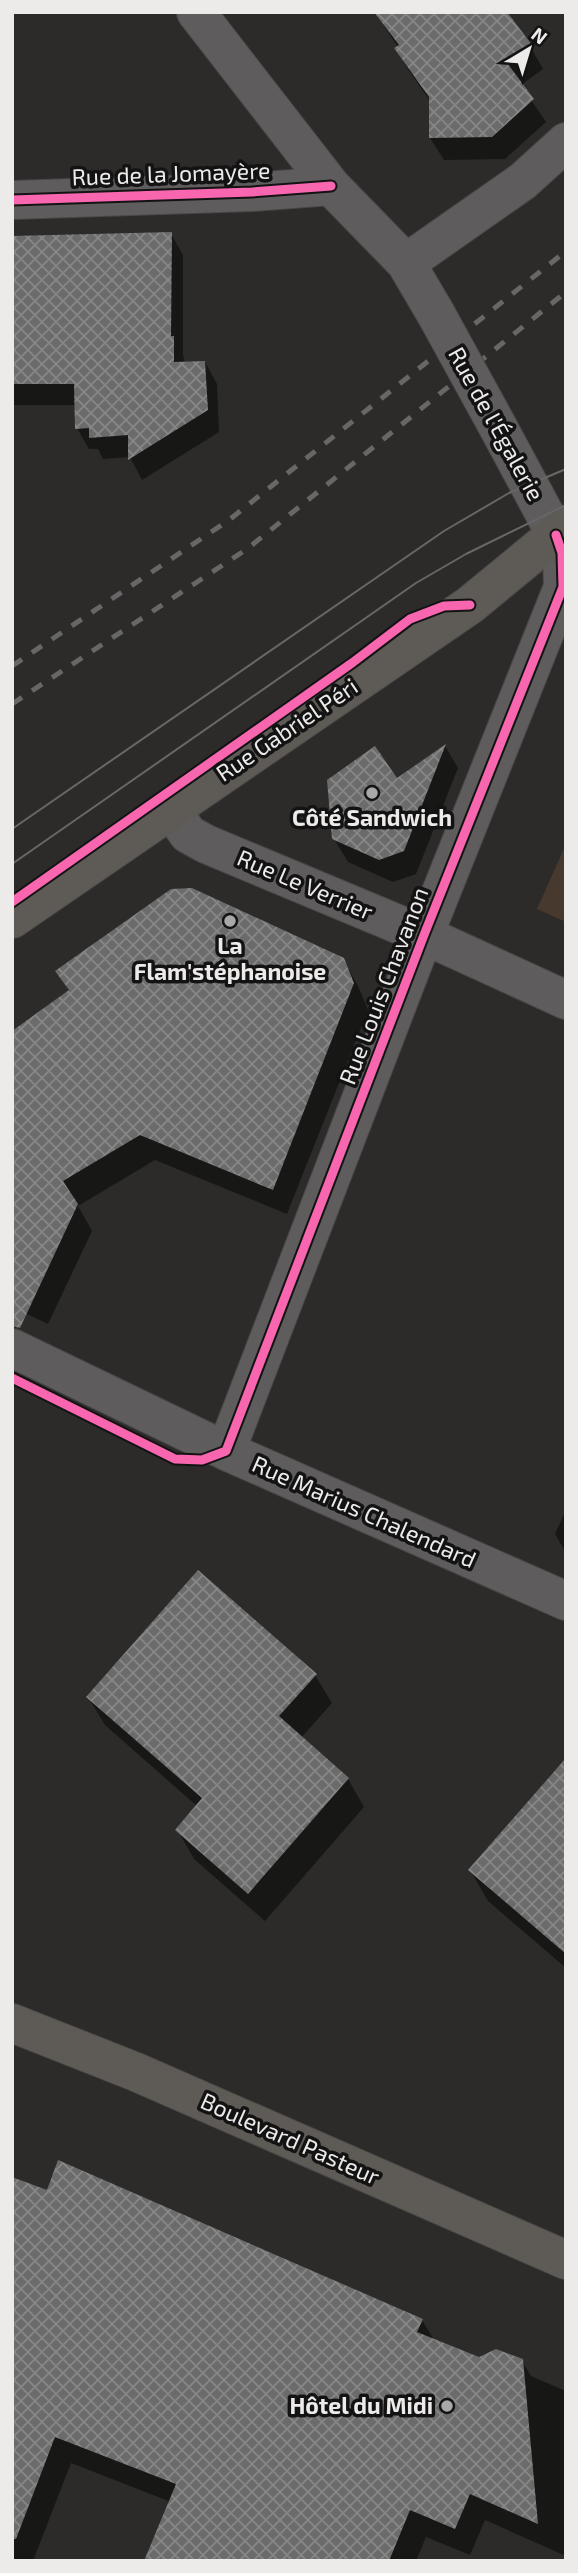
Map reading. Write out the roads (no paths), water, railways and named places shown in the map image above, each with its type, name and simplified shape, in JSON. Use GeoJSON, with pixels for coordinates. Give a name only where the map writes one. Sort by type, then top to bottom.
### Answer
{"type":"FeatureCollection","features":[{"type":"Feature","properties":{"kind":"main road","name":"Rue Gabriel Péri"},"geometry":{"type":"LineString","coordinates":[[12,919],[470,605],[561,531]]}},
{"type":"Feature","properties":{"kind":"main road","name":"Boulevard Pasteur"},"geometry":{"type":"LineString","coordinates":[[12,2023],[136,2072],[566,2260]]}},
{"type":"Feature","properties":{"kind":"street"},"geometry":{"type":"LineString","coordinates":[[197,12],[331,186],[406,263],[523,181],[566,142]]}},
{"type":"Feature","properties":{"kind":"street","name":"Rue de la Jomayère"},"geometry":{"type":"LineString","coordinates":[[12,200],[252,192],[331,186]]}},
{"type":"Feature","properties":{"kind":"street","name":"Rue de l'Égalerie"},"geometry":{"type":"LineString","coordinates":[[406,263],[498,427],[561,531]]}},
{"type":"Feature","properties":{"kind":"street","name":"Rue Louis Chavanon"},"geometry":{"type":"LineString","coordinates":[[226,1451],[424,935],[563,587],[561,531]]}},
{"type":"Feature","properties":{"kind":"street","name":"Rue Le Verrier"},"geometry":{"type":"LineString","coordinates":[[171,809],[188,834],[205,844],[424,935],[566,1000]]}},
{"type":"Feature","properties":{"kind":"street","name":"Rue Marius Chalendard"},"geometry":{"type":"LineString","coordinates":[[12,1348],[226,1451],[566,1601]]}},
{"type":"Feature","properties":{"kind":"tram line"},"geometry":{"type":"LineString","coordinates":[[12,829],[444,531],[509,493],[566,469]]}},
{"type":"Feature","properties":{"kind":"tram line"},"geometry":{"type":"LineString","coordinates":[[12,864],[416,583],[466,554],[566,505]]}},
{"type":"Feature","properties":{"kind":"railway"},"geometry":{"type":"LineString","coordinates":[[12,666],[229,520],[566,251]]}},
{"type":"Feature","properties":{"kind":"railway"},"geometry":{"type":"LineString","coordinates":[[12,704],[247,549],[566,292]]}},
{"type":"Feature","properties":{"kind":"place","name":"Côté Sandwich"},"geometry":{"type":"Point","coordinates":[372,793]}},
{"type":"Feature","properties":{"kind":"place","name":"La Flam'stéphanoise"},"geometry":{"type":"Point","coordinates":[230,921]}},
{"type":"Feature","properties":{"kind":"place","name":"Hôtel du Midi"},"geometry":{"type":"Point","coordinates":[447,2406]}}]}
